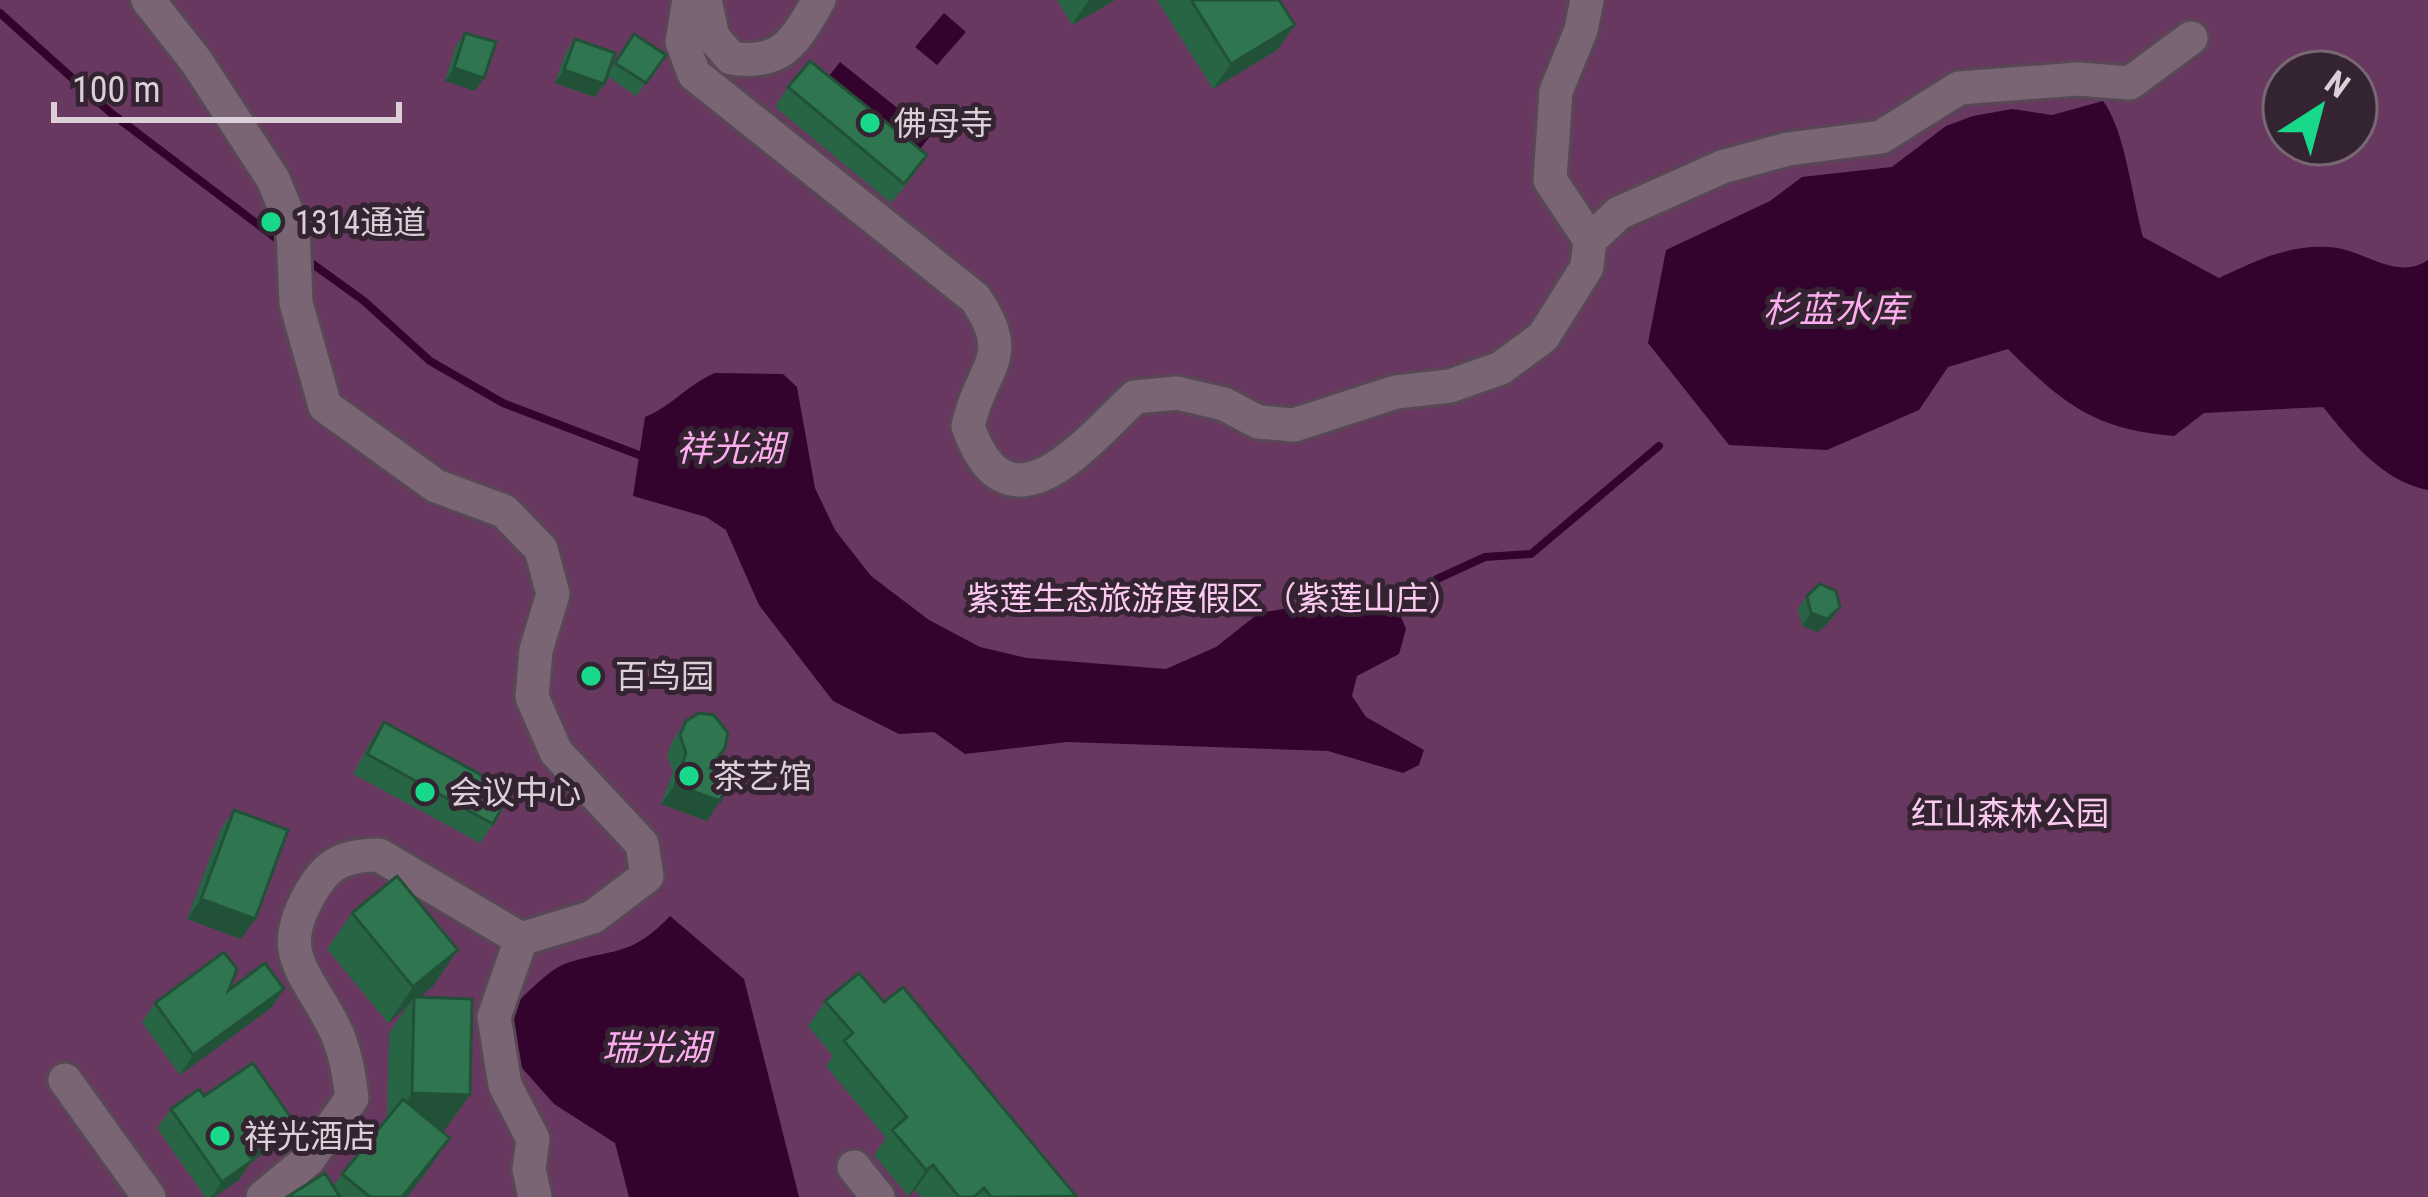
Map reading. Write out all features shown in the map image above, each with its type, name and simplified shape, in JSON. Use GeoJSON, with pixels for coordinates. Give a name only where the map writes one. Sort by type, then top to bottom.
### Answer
{"type":"FeatureCollection","features":[{"type":"Feature","properties":{"kind":"street"},"geometry":{"type":"LineString","coordinates":[[148,0],[196,61],[273,179],[293,228],[296,303],[325,406],[436,486],[504,511],[541,549],[553,594],[536,650],[532,698],[556,752],[642,844],[646,876],[592,917],[521,939],[379,855],[356,855],[328,866],[295,927],[295,958],[307,987],[334,1026],[348,1066],[352,1098],[308,1160],[262,1197]]}},
{"type":"Feature","properties":{"kind":"street"},"geometry":{"type":"LineString","coordinates":[[689,0],[682,42],[694,74],[975,298],[997,329],[994,363],[968,426],[977,452],[1006,476],[1038,479],[1071,463],[1135,397],[1177,393],[1225,404],[1258,422],[1294,425],[1396,392],[1450,386],[1501,368],[1544,337],[1569,304],[1588,267],[1589,240],[1550,180],[1556,91],[1581,30],[1587,0]]}},
{"type":"Feature","properties":{"kind":"street"},"geometry":{"type":"LineString","coordinates":[[705,0],[713,38],[731,58],[760,62],[792,45],[819,0]]}},
{"type":"Feature","properties":{"kind":"street"},"geometry":{"type":"LineString","coordinates":[[1589,240],[1618,213],[1722,167],[1787,149],[1881,136],[1959,88],[2078,79],[2130,83],[2191,38]]}},
{"type":"Feature","properties":{"kind":"street"},"geometry":{"type":"LineString","coordinates":[[499,1197],[532,1183],[533,1138],[505,1085],[494,1017],[521,939]]}},
{"type":"Feature","properties":{"kind":"street"},"geometry":{"type":"LineString","coordinates":[[65,1080],[149,1197]]}},
{"type":"Feature","properties":{"kind":"street"},"geometry":{"type":"LineString","coordinates":[[854,1167],[878,1197]]}},
{"type":"Feature","properties":{"kind":"green space","name":"紫莲生态旅游度假区（紫莲山庄）"},"geometry":{"type":"Polygon","coordinates":[[[0,0],[2428,0],[2428,1197],[0,1197],[0,0]]]}},
{"type":"Feature","properties":{"kind":"water"},"geometry":{"type":"Polygon","coordinates":[[[944,13],[966,32],[937,65],[915,47],[944,13]]]}},
{"type":"Feature","properties":{"kind":"water"},"geometry":{"type":"Polygon","coordinates":[[[840,62],[931,135],[913,158],[822,85],[840,62]]]}},
{"type":"Feature","properties":{"kind":"water","name":"杉蓝水库"},"geometry":{"type":"Polygon","coordinates":[[[2103,101],[2122,146],[2143,237],[2219,278],[2272,255],[2313,247],[2341,249],[2391,266],[2416,266],[2428,260],[2428,490],[2382,469],[2323,407],[2204,413],[2174,436],[2146,433],[2082,411],[2008,349],[1948,367],[1919,410],[1827,450],[1729,445],[1648,343],[1666,250],[1770,201],[1802,177],[1892,167],[1946,126],[1973,116],[2012,109],[2052,115],[2103,101]]]}},
{"type":"Feature","properties":{"kind":"water","name":"祥光湖"},"geometry":{"type":"Polygon","coordinates":[[[715,373],[783,374],[797,387],[815,488],[835,530],[871,576],[929,620],[980,647],[1027,658],[1166,669],[1216,647],[1259,613],[1324,602],[1377,604],[1399,612],[1406,629],[1399,654],[1357,676],[1352,696],[1366,717],[1424,750],[1419,765],[1403,773],[1328,751],[1067,742],[965,754],[934,732],[899,734],[833,701],[759,605],[726,530],[706,517],[633,496],[645,417],[715,373]]]}},
{"type":"Feature","properties":{"kind":"water","name":"瑞光湖"},"geometry":{"type":"Polygon","coordinates":[[[670,916],[744,979],[799,1197],[629,1197],[615,1143],[554,1104],[515,1060],[514,1005],[553,970],[633,945],[670,916]]]}},
{"type":"Feature","properties":{"kind":"building"},"geometry":{"type":"Polygon","coordinates":[[[1191,0],[1279,0],[1295,25],[1231,64],[1191,0]]]}},
{"type":"Feature","properties":{"kind":"building"},"geometry":{"type":"Polygon","coordinates":[[[465,33],[496,42],[484,78],[454,68],[465,33]]]}},
{"type":"Feature","properties":{"kind":"building"},"geometry":{"type":"Polygon","coordinates":[[[634,34],[666,55],[646,83],[615,63],[634,34]]]}},
{"type":"Feature","properties":{"kind":"building"},"geometry":{"type":"Polygon","coordinates":[[[575,39],[615,53],[604,84],[564,70],[575,39]]]}},
{"type":"Feature","properties":{"kind":"building"},"geometry":{"type":"Polygon","coordinates":[[[810,61],[927,155],[904,184],[788,87],[810,61]]]}},
{"type":"Feature","properties":{"kind":"building"},"geometry":{"type":"Polygon","coordinates":[[[1820,584],[1836,591],[1840,607],[1827,619],[1811,613],[1807,596],[1820,584]]]}},
{"type":"Feature","properties":{"kind":"building"},"geometry":{"type":"Polygon","coordinates":[[[699,713],[714,715],[728,733],[725,748],[710,768],[730,776],[720,801],[675,785],[686,753],[680,735],[686,721],[699,713]]]}},
{"type":"Feature","properties":{"kind":"building"},"geometry":{"type":"Polygon","coordinates":[[[384,722],[511,791],[493,824],[367,754],[384,722]]]}},
{"type":"Feature","properties":{"kind":"building"},"geometry":{"type":"Polygon","coordinates":[[[234,810],[288,830],[255,919],[201,899],[234,810]]]}},
{"type":"Feature","properties":{"kind":"building"},"geometry":{"type":"Polygon","coordinates":[[[397,876],[458,950],[413,987],[352,913],[397,876]]]}},
{"type":"Feature","properties":{"kind":"building","name":"祥光酒店"},"geometry":{"type":"Polygon","coordinates":[[[224,952],[237,969],[229,990],[265,963],[284,989],[193,1055],[155,1003],[224,952]]]}},
{"type":"Feature","properties":{"kind":"building"},"geometry":{"type":"Polygon","coordinates":[[[859,973],[884,1002],[903,987],[1076,1196],[991,1197],[984,1188],[974,1197],[959,1197],[933,1165],[926,1170],[892,1130],[907,1117],[844,1041],[853,1033],[825,1001],[859,973]]]}},
{"type":"Feature","properties":{"kind":"building"},"geometry":{"type":"Polygon","coordinates":[[[414,997],[472,999],[470,1095],[412,1093],[414,997]]]}},
{"type":"Feature","properties":{"kind":"building"},"geometry":{"type":"Polygon","coordinates":[[[253,1063],[294,1122],[248,1154],[253,1160],[222,1182],[171,1109],[199,1089],[204,1096],[253,1063]]]}},
{"type":"Feature","properties":{"kind":"building"},"geometry":{"type":"Polygon","coordinates":[[[403,1099],[450,1138],[402,1197],[370,1197],[342,1174],[403,1099]]]}},
{"type":"Feature","properties":{"kind":"building"},"geometry":{"type":"Polygon","coordinates":[[[325,1173],[340,1197],[287,1197],[325,1173]]]}},
{"type":"Feature","properties":{"kind":"waterway"},"geometry":{"type":"LineString","coordinates":[[0,13],[111,113],[281,242]]}},
{"type":"Feature","properties":{"kind":"waterway"},"geometry":{"type":"LineString","coordinates":[[303,257],[364,301],[430,361],[503,403],[639,455]]}},
{"type":"Feature","properties":{"kind":"waterway"},"geometry":{"type":"LineString","coordinates":[[1399,612],[1437,579],[1485,557],[1531,554],[1659,446]]}},
{"type":"Feature","properties":{"kind":"place","name":"佛母寺"},"geometry":{"type":"Point","coordinates":[870,123]}},
{"type":"Feature","properties":{"kind":"place","name":"1314通道"},"geometry":{"type":"Point","coordinates":[271,222]}},
{"type":"Feature","properties":{"kind":"place","name":"百鸟园"},"geometry":{"type":"Point","coordinates":[591,676]}},
{"type":"Feature","properties":{"kind":"place","name":"茶艺馆"},"geometry":{"type":"Point","coordinates":[689,776]}},
{"type":"Feature","properties":{"kind":"place","name":"会议中心"},"geometry":{"type":"Point","coordinates":[425,792]}},
{"type":"Feature","properties":{"kind":"place","name":"祥光酒店"},"geometry":{"type":"Point","coordinates":[220,1136]}},
{"type":"Feature","properties":{"kind":"park label","name":"红山森林公园"},"geometry":{"type":"Point","coordinates":[2010,813]}}]}
